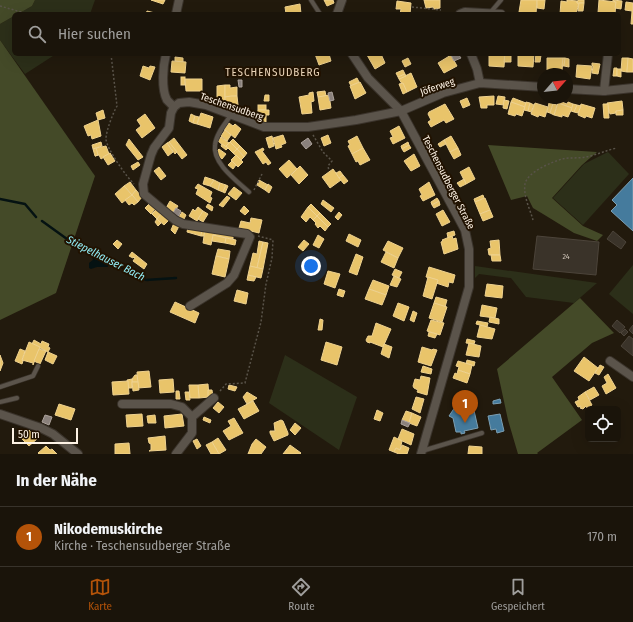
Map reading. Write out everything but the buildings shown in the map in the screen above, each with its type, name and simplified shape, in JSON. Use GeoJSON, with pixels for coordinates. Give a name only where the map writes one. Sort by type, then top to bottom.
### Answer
{"type":"FeatureCollection","features":[{"type":"Feature","properties":{"kind":"street"},"geometry":{"type":"LineString","coordinates":[[176,12],[179,0]]}},
{"type":"Feature","properties":{"kind":"street"},"geometry":{"type":"LineString","coordinates":[[338,12],[342,0]]}},
{"type":"Feature","properties":{"kind":"street"},"geometry":{"type":"LineString","coordinates":[[165,56],[163,63],[163,81],[167,99],[174,107],[171,112],[169,128],[154,148],[151,155],[144,184],[144,194],[175,220],[183,224],[246,234],[250,237],[234,275],[227,283],[190,306]]}},
{"type":"Feature","properties":{"kind":"street","name":"Teschensudberger Straße"},"geometry":{"type":"LineString","coordinates":[[353,56],[368,78],[401,111],[465,230],[469,249],[469,287],[422,453]]}},
{"type":"Feature","properties":{"kind":"street"},"geometry":{"type":"LineString","coordinates":[[472,56],[480,83]]}},
{"type":"Feature","properties":{"kind":"street"},"geometry":{"type":"LineString","coordinates":[[604,91],[608,56]]}},
{"type":"Feature","properties":{"kind":"street","name":"Jöferweg"},"geometry":{"type":"LineString","coordinates":[[401,111],[443,93],[480,83],[537,87]]}},
{"type":"Feature","properties":{"kind":"street"},"geometry":{"type":"LineString","coordinates":[[573,89],[604,91],[633,88]]}},
{"type":"Feature","properties":{"kind":"street","name":"Teschensudberg"},"geometry":{"type":"LineString","coordinates":[[174,107],[179,103],[189,102],[206,105],[264,127],[308,127],[356,120],[401,111]]}},
{"type":"Feature","properties":{"kind":"street"},"geometry":{"type":"LineString","coordinates":[[610,361],[633,377]]}},
{"type":"Feature","properties":{"kind":"street"},"geometry":{"type":"LineString","coordinates":[[192,417],[214,398]]}},
{"type":"Feature","properties":{"kind":"street"},"geometry":{"type":"LineString","coordinates":[[122,404],[177,405],[182,407],[192,417],[192,433],[176,454]]}},
{"type":"Feature","properties":{"kind":"street"},"geometry":{"type":"LineString","coordinates":[[0,414],[41,428],[52,434],[76,452]]}},
{"type":"Feature","properties":{"kind":"lane"},"geometry":{"type":"LineString","coordinates":[[311,0],[319,12]]}},
{"type":"Feature","properties":{"kind":"lane"},"geometry":{"type":"LineString","coordinates":[[490,12],[501,0]]}},
{"type":"Feature","properties":{"kind":"lane"},"geometry":{"type":"LineString","coordinates":[[231,114],[218,136],[214,152],[218,162],[249,192]]}},
{"type":"Feature","properties":{"kind":"lane"},"geometry":{"type":"LineString","coordinates":[[0,388],[33,376],[38,366]]}},
{"type":"Feature","properties":{"kind":"lane"},"geometry":{"type":"LineString","coordinates":[[0,402],[17,398]]}},
{"type":"Feature","properties":{"kind":"lane"},"geometry":{"type":"LineString","coordinates":[[422,453],[482,433]]}},
{"type":"Feature","properties":{"kind":"path"},"geometry":{"type":"LineString","coordinates":[[0,6],[21,12]]}},
{"type":"Feature","properties":{"kind":"path"},"geometry":{"type":"LineString","coordinates":[[412,7],[441,10]]}},
{"type":"Feature","properties":{"kind":"path"},"geometry":{"type":"LineString","coordinates":[[111,56],[117,106],[114,111],[106,140],[128,179],[144,194]]}},
{"type":"Feature","properties":{"kind":"path"},"geometry":{"type":"LineString","coordinates":[[308,127],[323,152],[332,161],[328,166],[329,171]]}},
{"type":"Feature","properties":{"kind":"path"},"geometry":{"type":"LineString","coordinates":[[533,220],[525,190],[525,183],[532,174],[563,159],[579,159],[617,148]]}},
{"type":"Feature","properties":{"kind":"path"},"geometry":{"type":"LineString","coordinates":[[249,192],[253,192],[262,174]]}},
{"type":"Feature","properties":{"kind":"path"},"geometry":{"type":"LineString","coordinates":[[214,398],[226,384],[245,383],[261,322],[266,284],[272,258],[273,240],[246,234]]}},
{"type":"Feature","properties":{"kind":"green space"},"geometry":{"type":"Polygon","coordinates":[[[0,0],[35,0],[32,6],[22,12],[12,12],[12,17],[0,24],[0,0]]]}},
{"type":"Feature","properties":{"kind":"green space"},"geometry":{"type":"Polygon","coordinates":[[[35,0],[95,0],[91,12],[22,12],[32,6],[35,0]]]}},
{"type":"Feature","properties":{"kind":"green space"},"geometry":{"type":"Polygon","coordinates":[[[12,17],[12,56],[53,56],[25,74],[0,40],[0,24],[12,17]]]}},
{"type":"Feature","properties":{"kind":"green space"},"geometry":{"type":"Polygon","coordinates":[[[0,40],[95,176],[56,293],[0,320],[0,40]]]}},
{"type":"Feature","properties":{"kind":"green space"},"geometry":{"type":"Polygon","coordinates":[[[488,145],[597,152],[582,165],[552,198],[583,226],[603,235],[597,241],[574,233],[533,208],[527,196],[511,200],[488,145]]]}},
{"type":"Feature","properties":{"kind":"green space"},"geometry":{"type":"Polygon","coordinates":[[[608,152],[629,174],[583,225],[553,198],[584,164],[608,152]]]}},
{"type":"Feature","properties":{"kind":"green space"},"geometry":{"type":"Polygon","coordinates":[[[633,265],[633,314],[609,294],[633,265]]]}},
{"type":"Feature","properties":{"kind":"green space"},"geometry":{"type":"Polygon","coordinates":[[[475,266],[597,283],[574,303],[526,297],[511,278],[479,274],[475,278],[475,266]]]}},
{"type":"Feature","properties":{"kind":"green space"},"geometry":{"type":"Polygon","coordinates":[[[580,298],[614,333],[592,343],[552,377],[582,420],[537,453],[538,454],[518,454],[508,420],[497,369],[580,298]]]}},
{"type":"Feature","properties":{"kind":"green space"},"geometry":{"type":"Polygon","coordinates":[[[285,355],[357,397],[339,450],[269,403],[285,355]]]}},
{"type":"Feature","properties":{"kind":"shaded area"},"geometry":{"type":"Polygon","coordinates":[[[94,259],[108,264],[108,267],[89,268],[89,263],[94,259]]]}},
{"type":"Feature","properties":{"kind":"waterway","name":"Stiepelhauser Bach"},"geometry":{"type":"LineString","coordinates":[[0,199],[25,204],[36,217]]}},
{"type":"Feature","properties":{"kind":"waterway","name":"Stiepelhauser Bach"},"geometry":{"type":"LineString","coordinates":[[42,221],[67,239],[146,280],[176,278]]}},
{"type":"Feature","properties":{"kind":"waterway","name":"Stiepelhauser Bach"},"geometry":{"type":"LineString","coordinates":[[92,252],[94,259]]}},
{"type":"Feature","properties":{"kind":"place","name":"Nikodemuskirche"},"geometry":{"type":"Point","coordinates":[465,423]}},
{"type":"Feature","properties":{"kind":"district","name":"TESCHENSUDBERG"},"geometry":{"type":"Point","coordinates":[273,72]}}]}
